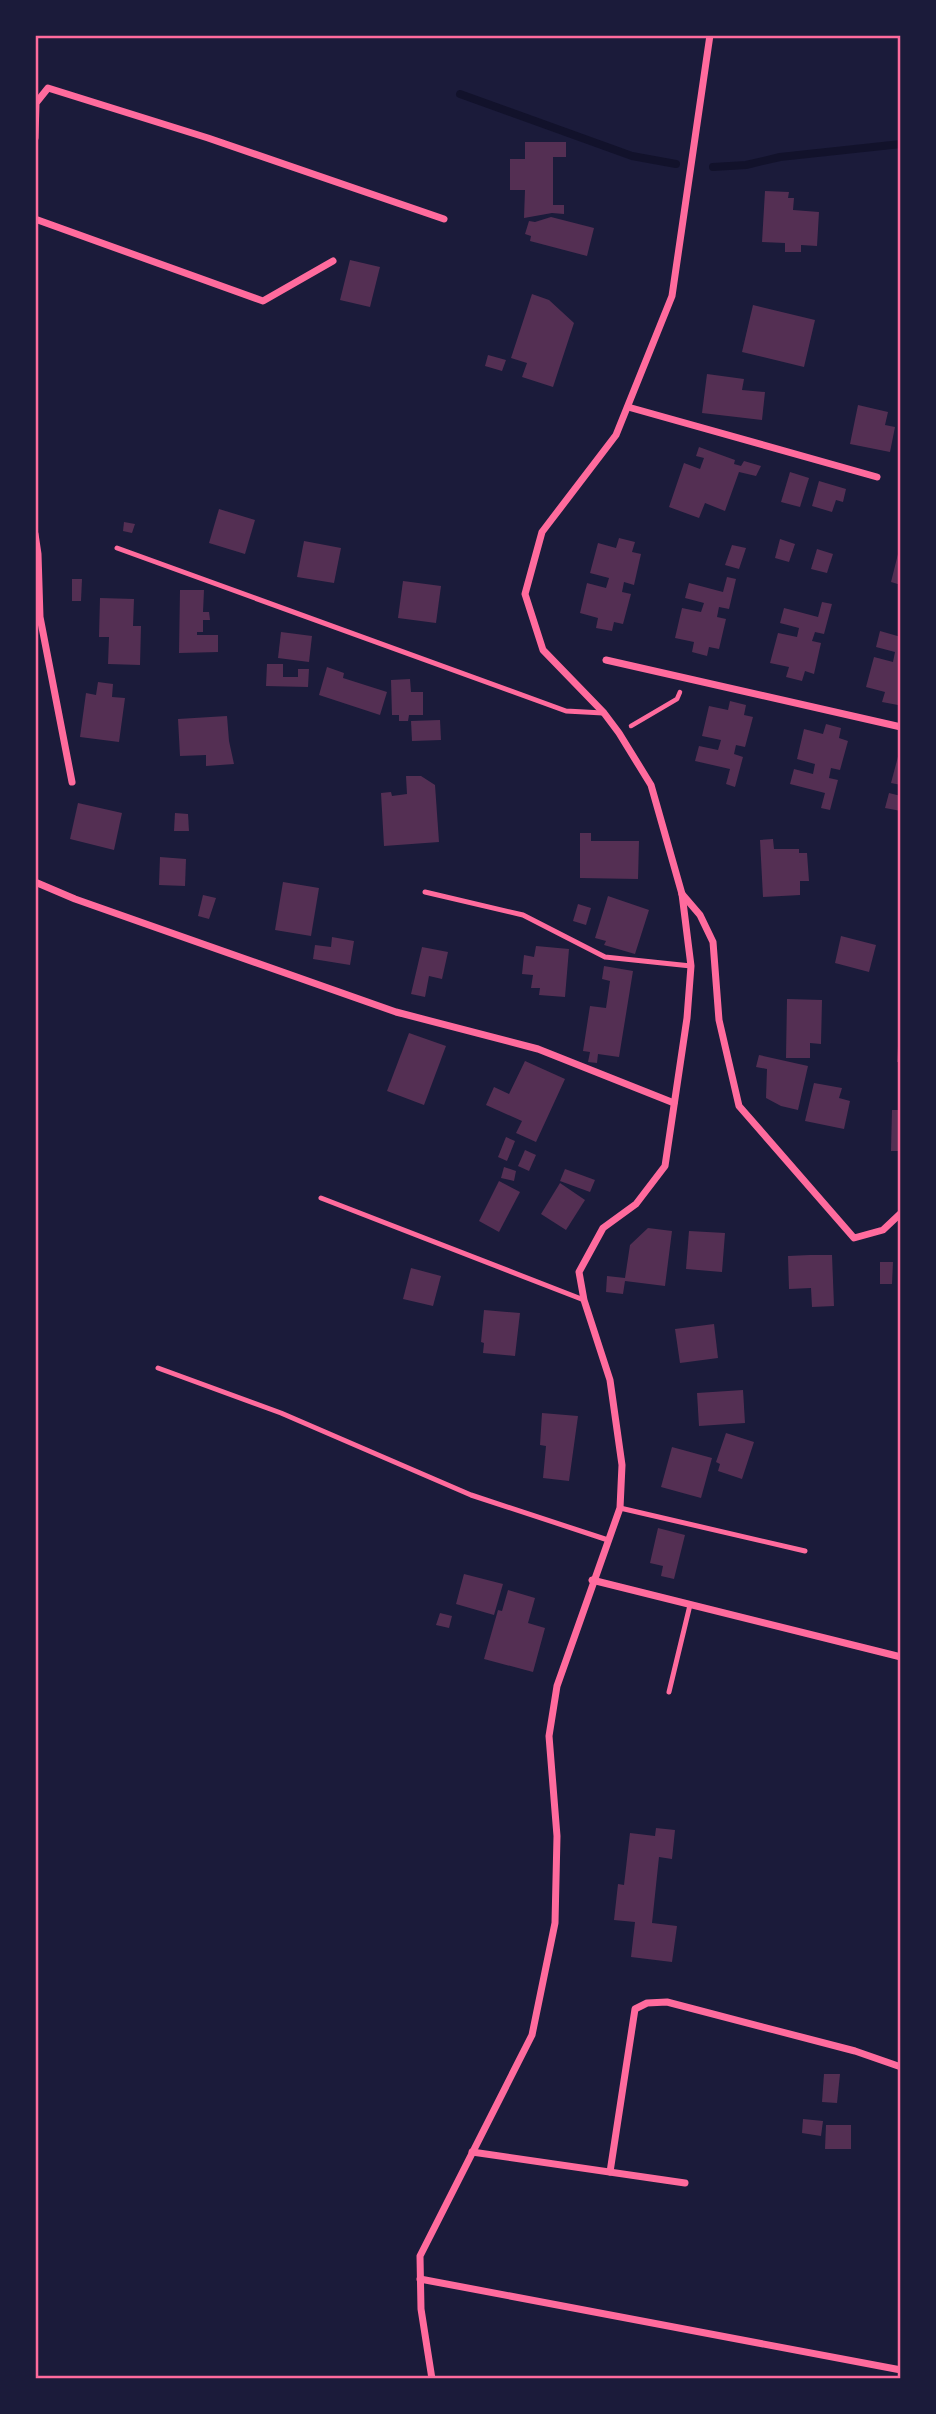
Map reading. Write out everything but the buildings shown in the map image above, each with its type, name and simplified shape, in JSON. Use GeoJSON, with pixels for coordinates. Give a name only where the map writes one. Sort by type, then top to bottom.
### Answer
{"type":"FeatureCollection","features":[{"type":"Feature","properties":{"kind":"street"},"geometry":{"type":"LineString","coordinates":[[432,2379],[422,2309],[420,2256],[531,2035],[555,1923],[557,1836],[549,1736],[557,1686],[620,1508],[622,1465],[610,1380],[584,1300],[579,1272],[603,1228],[636,1204],[665,1166],[687,1018],[691,966],[682,894],[650,785],[604,713],[543,650],[525,594],[542,532],[616,435],[672,296],[710,35]]}},
{"type":"Feature","properties":{"kind":"street"},"geometry":{"type":"LineString","coordinates":[[35,138],[36,103],[48,88],[208,138],[444,219]]}},
{"type":"Feature","properties":{"kind":"street"},"geometry":{"type":"LineString","coordinates":[[35,219],[264,301],[333,261]]}},
{"type":"Feature","properties":{"kind":"street"},"geometry":{"type":"LineString","coordinates":[[628,407],[877,477]]}},
{"type":"Feature","properties":{"kind":"street"},"geometry":{"type":"LineString","coordinates":[[35,534],[40,617],[72,782]]}},
{"type":"Feature","properties":{"kind":"street"},"geometry":{"type":"LineString","coordinates":[[606,660],[901,727]]}},
{"type":"Feature","properties":{"kind":"street"},"geometry":{"type":"LineString","coordinates":[[35,882],[75,899],[396,1012],[538,1049],[674,1103]]}},
{"type":"Feature","properties":{"kind":"street"},"geometry":{"type":"LineString","coordinates":[[682,894],[700,915],[713,942],[719,1020],[739,1106],[854,1238],[883,1230],[901,1213]]}},
{"type":"Feature","properties":{"kind":"street"},"geometry":{"type":"LineString","coordinates":[[593,1580],[901,1657]]}},
{"type":"Feature","properties":{"kind":"street"},"geometry":{"type":"LineString","coordinates":[[610,2172],[635,2009],[647,2003],[667,2001],[855,2051],[901,2067]]}},
{"type":"Feature","properties":{"kind":"street"},"geometry":{"type":"LineString","coordinates":[[472,2152],[685,2183]]}},
{"type":"Feature","properties":{"kind":"street"},"geometry":{"type":"LineString","coordinates":[[420,2279],[901,2370]]}},
{"type":"Feature","properties":{"kind":"lane"},"geometry":{"type":"LineString","coordinates":[[117,548],[566,711],[604,713]]}},
{"type":"Feature","properties":{"kind":"lane"},"geometry":{"type":"LineString","coordinates":[[425,892],[523,915],[605,957],[691,966]]}},
{"type":"Feature","properties":{"kind":"lane"},"geometry":{"type":"LineString","coordinates":[[321,1198],[584,1300]]}},
{"type":"Feature","properties":{"kind":"lane"},"geometry":{"type":"LineString","coordinates":[[158,1368],[281,1413],[471,1495],[608,1540]]}},
{"type":"Feature","properties":{"kind":"lane"},"geometry":{"type":"LineString","coordinates":[[620,1508],[805,1551]]}},
{"type":"Feature","properties":{"kind":"lane"},"geometry":{"type":"LineString","coordinates":[[669,1692],[690,1605]]}},
{"type":"Feature","properties":{"kind":"path"},"geometry":{"type":"LineString","coordinates":[[619,733],[677,699],[685,678]]}},
{"type":"Feature","properties":{"kind":"waterway"},"geometry":{"type":"LineString","coordinates":[[460,94],[632,156],[676,164]]}},
{"type":"Feature","properties":{"kind":"waterway"},"geometry":{"type":"LineString","coordinates":[[713,167],[901,144]]}}]}
